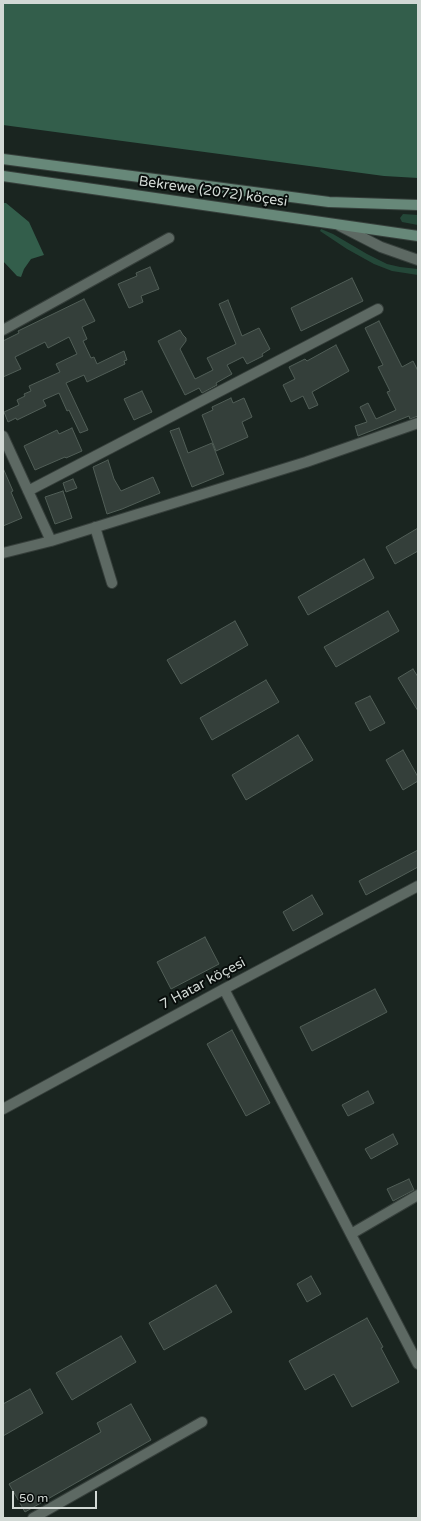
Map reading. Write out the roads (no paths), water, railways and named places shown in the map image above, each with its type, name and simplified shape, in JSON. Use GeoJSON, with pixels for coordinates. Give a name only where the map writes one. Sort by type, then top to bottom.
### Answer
{"type":"FeatureCollection","features":[{"type":"Feature","properties":{"kind":"main road","name":"Bekrewe (2072) köçesi"},"geometry":{"type":"LineString","coordinates":[[3,159],[329,202],[418,205]]}},
{"type":"Feature","properties":{"kind":"main road","name":"Bekrewe (2072) köçesi"},"geometry":{"type":"LineString","coordinates":[[3,176],[418,236]]}},
{"type":"Feature","properties":{"kind":"street"},"geometry":{"type":"LineString","coordinates":[[337,224],[381,247],[418,260]]}},
{"type":"Feature","properties":{"kind":"street"},"geometry":{"type":"LineString","coordinates":[[3,330],[169,238]]}},
{"type":"Feature","properties":{"kind":"street"},"geometry":{"type":"LineString","coordinates":[[28,492],[378,309]]}},
{"type":"Feature","properties":{"kind":"street"},"geometry":{"type":"LineString","coordinates":[[3,553],[51,541],[306,462],[418,423]]}},
{"type":"Feature","properties":{"kind":"street"},"geometry":{"type":"LineString","coordinates":[[3,436],[51,541]]}},
{"type":"Feature","properties":{"kind":"street"},"geometry":{"type":"LineString","coordinates":[[95,527],[112,584]]}},
{"type":"Feature","properties":{"kind":"street","name":"7 Hatar köçesi"},"geometry":{"type":"LineString","coordinates":[[3,1109],[418,886]]}},
{"type":"Feature","properties":{"kind":"street"},"geometry":{"type":"LineString","coordinates":[[224,989],[418,1364]]}},
{"type":"Feature","properties":{"kind":"street"},"geometry":{"type":"LineString","coordinates":[[350,1234],[418,1195]]}},
{"type":"Feature","properties":{"kind":"street"},"geometry":{"type":"LineString","coordinates":[[33,1518],[202,1422]]}}]}
